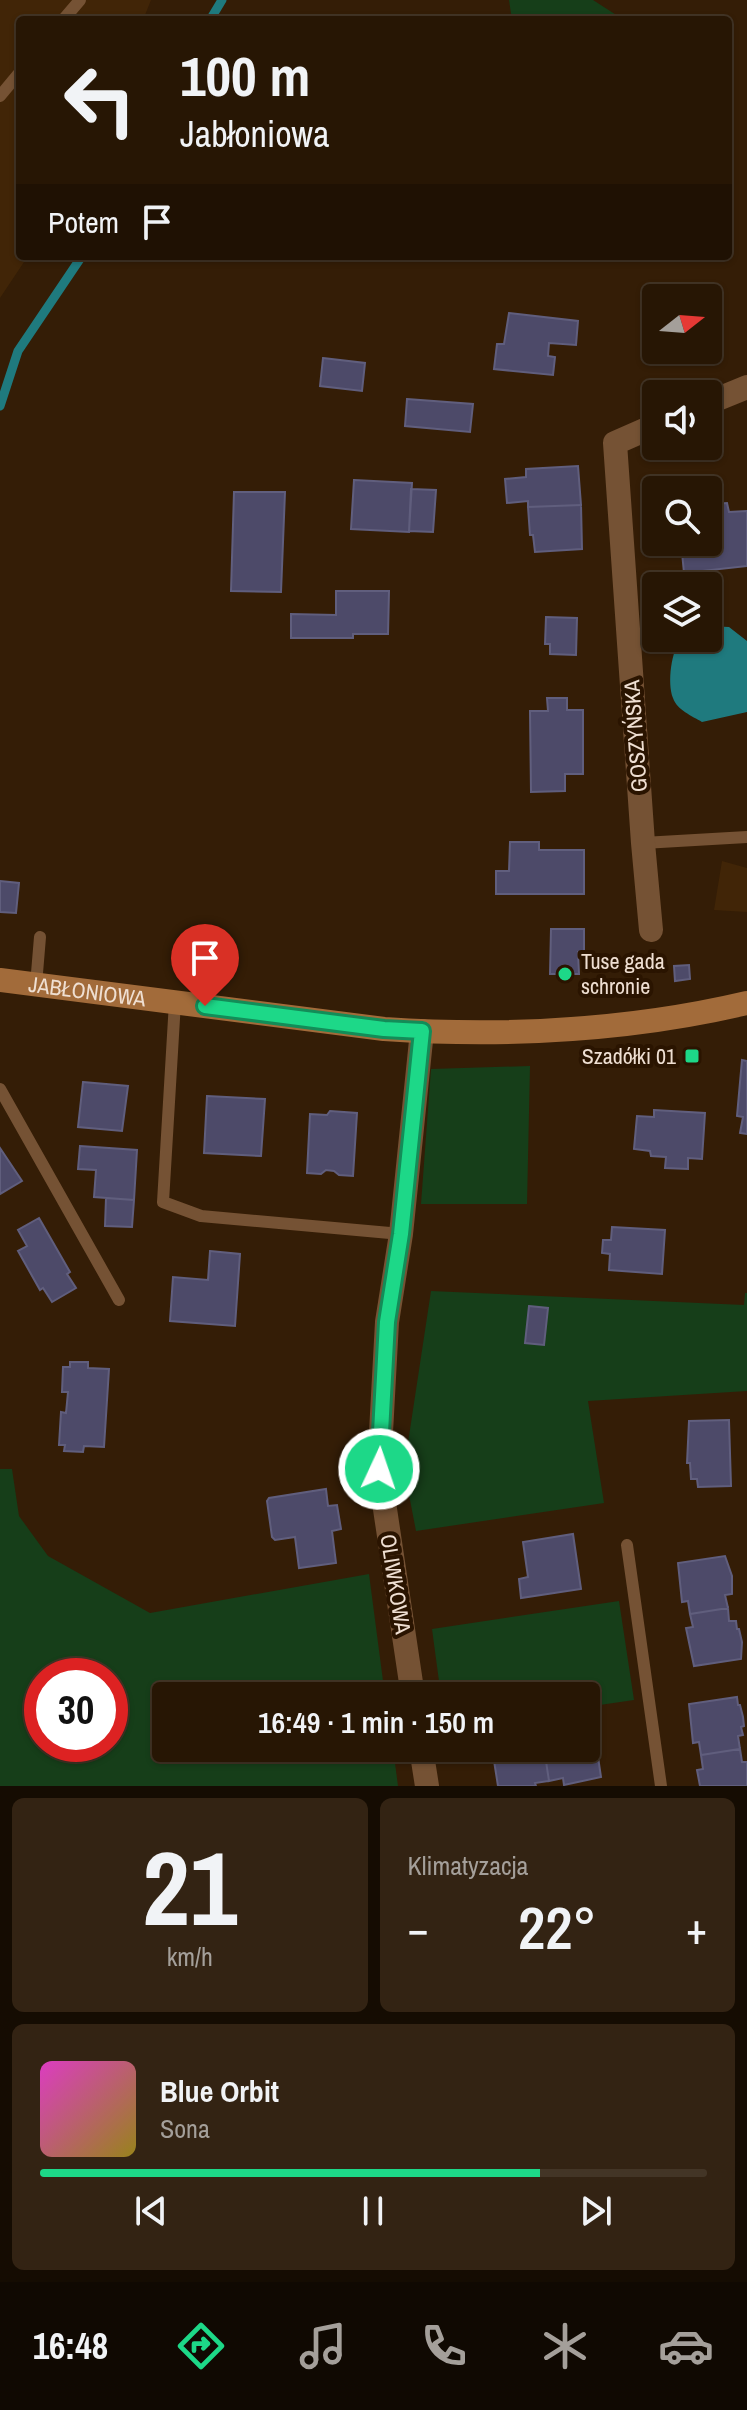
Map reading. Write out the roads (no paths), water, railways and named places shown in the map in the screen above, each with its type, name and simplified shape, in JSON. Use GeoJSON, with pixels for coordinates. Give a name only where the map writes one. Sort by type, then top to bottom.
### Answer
{"type":"FeatureCollection","features":[{"type":"Feature","properties":{"kind":"main road","name":"JABŁONIOWA"},"geometry":{"type":"LineString","coordinates":[[0,980],[384,1029],[422,1031],[584,1030],[689,1017],[747,1003]]}},
{"type":"Feature","properties":{"kind":"street"},"geometry":{"type":"LineString","coordinates":[[722,397],[747,387]]}},
{"type":"Feature","properties":{"kind":"street","name":"GOSZYŃSKA"},"geometry":{"type":"LineString","coordinates":[[642,431],[615,443],[651,930]]}},
{"type":"Feature","properties":{"kind":"street","name":"OLIWKOWA"},"geometry":{"type":"LineString","coordinates":[[411,1682],[379,1469],[387,1322],[401,1234],[422,1031]]}},
{"type":"Feature","properties":{"kind":"street"},"geometry":{"type":"LineString","coordinates":[[423,1762],[427,1786]]}},
{"type":"Feature","properties":{"kind":"lane"},"geometry":{"type":"LineString","coordinates":[[66,16],[80,0]]}},
{"type":"Feature","properties":{"kind":"lane"},"geometry":{"type":"LineString","coordinates":[[0,96],[16,77]]}},
{"type":"Feature","properties":{"kind":"lane"},"geometry":{"type":"LineString","coordinates":[[643,843],[747,837]]}},
{"type":"Feature","properties":{"kind":"lane"},"geometry":{"type":"LineString","coordinates":[[36,985],[40,937]]}},
{"type":"Feature","properties":{"kind":"lane"},"geometry":{"type":"LineString","coordinates":[[175,1002],[163,1202],[201,1216],[401,1234]]}},
{"type":"Feature","properties":{"kind":"lane"},"geometry":{"type":"LineString","coordinates":[[0,1089],[119,1300]]}},
{"type":"Feature","properties":{"kind":"lane"},"geometry":{"type":"LineString","coordinates":[[627,1545],[661,1786]]}},
{"type":"Feature","properties":{"kind":"water"},"geometry":{"type":"Polygon","coordinates":[[[722,627],[729,627],[747,641],[747,712],[702,722],[685,712],[675,702],[671,692],[674,652],[722,652],[722,627]]]}},
{"type":"Feature","properties":{"kind":"waterway"},"geometry":{"type":"LineString","coordinates":[[212,16],[222,0]]}},
{"type":"Feature","properties":{"kind":"waterway"},"geometry":{"type":"LineString","coordinates":[[0,406],[18,351],[79,260]]}},
{"type":"Feature","properties":{"kind":"place","name":"Tuse gada schronie"},"geometry":{"type":"Point","coordinates":[565,974]}},
{"type":"Feature","properties":{"kind":"place","name":"Szadółki 01"},"geometry":{"type":"Point","coordinates":[692,1056]}}]}
